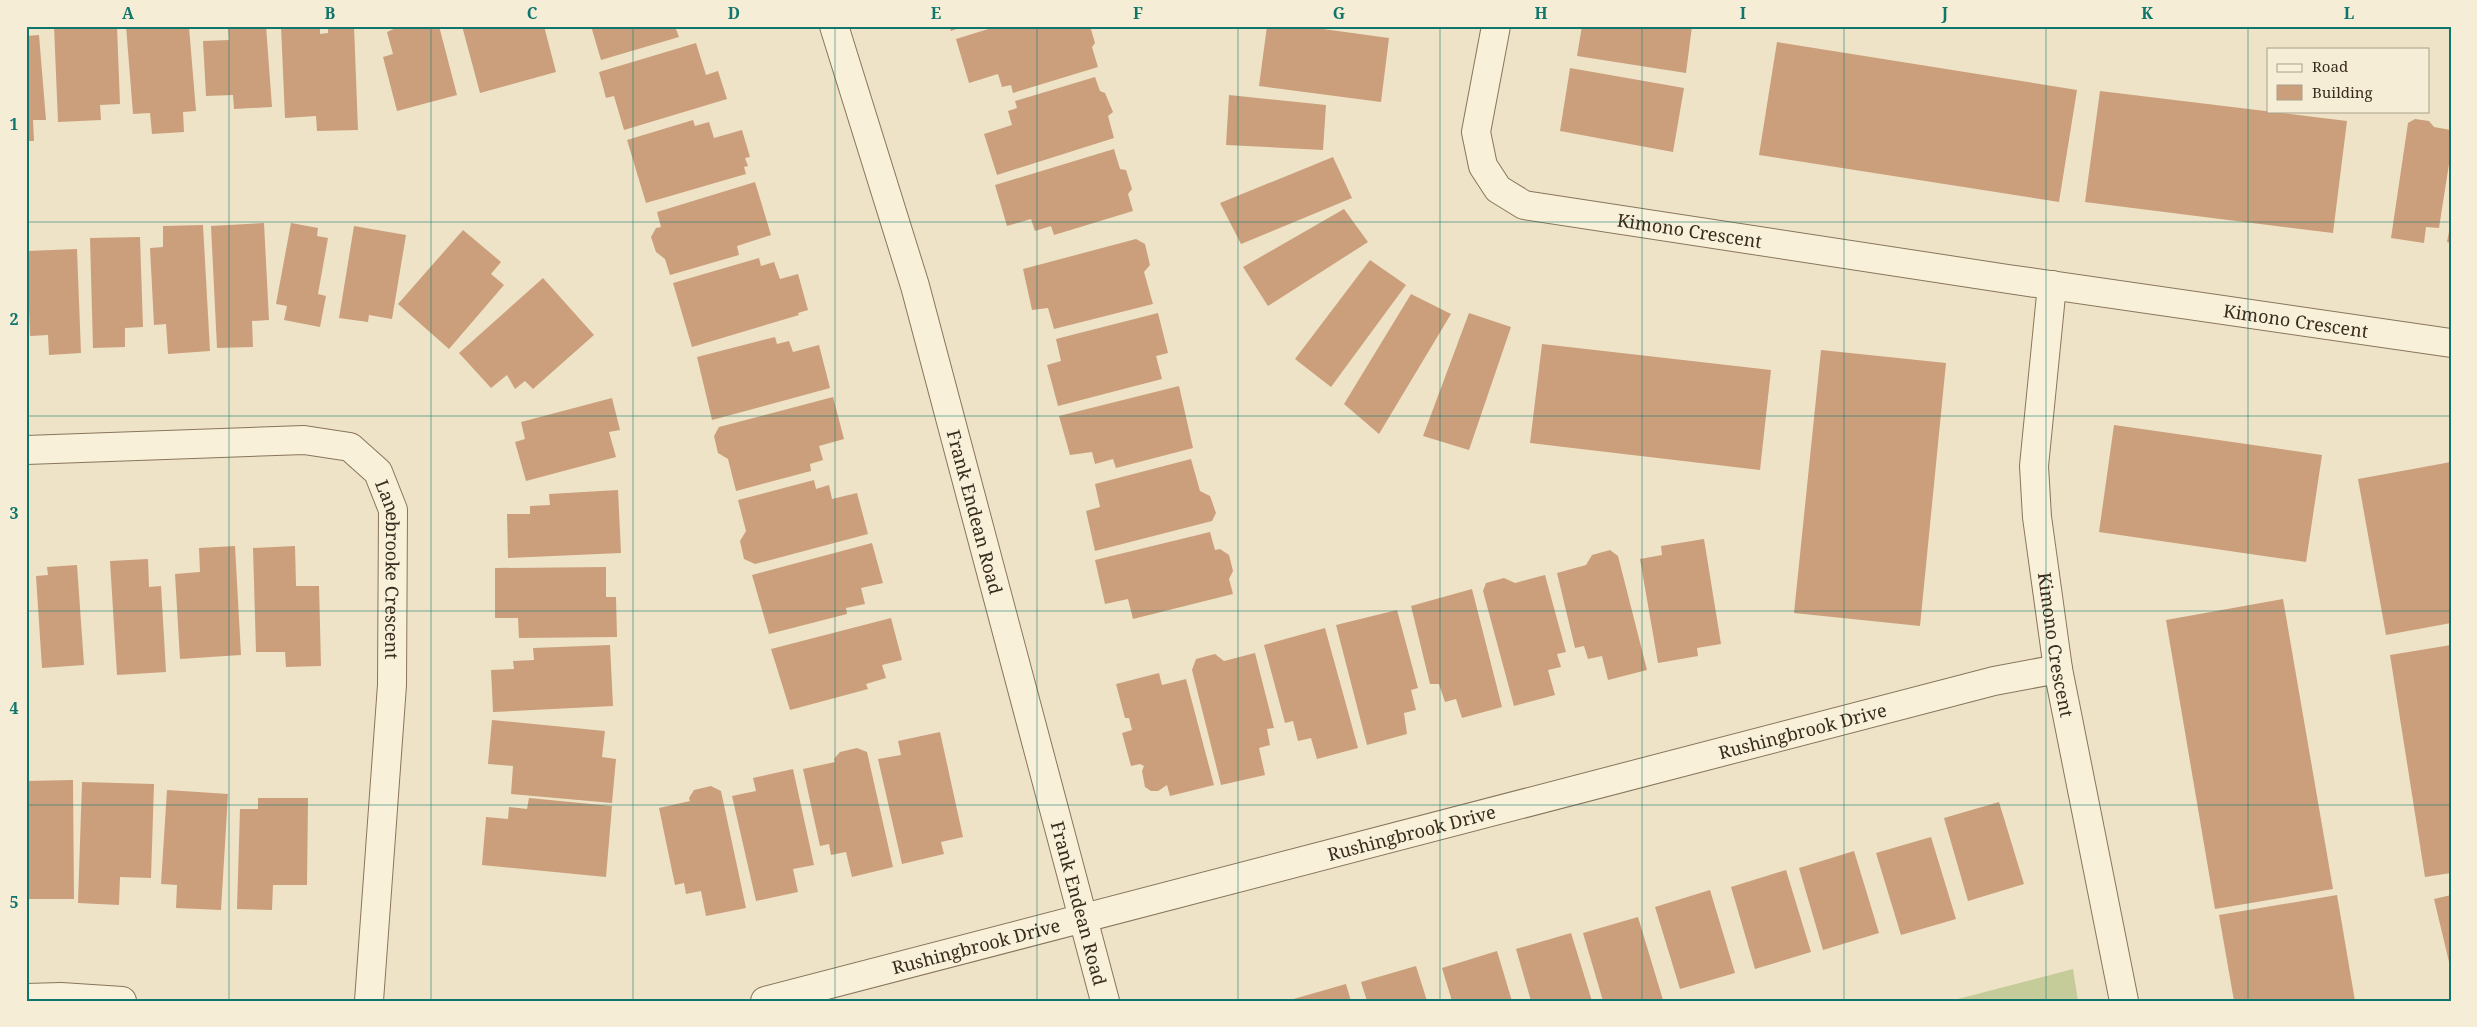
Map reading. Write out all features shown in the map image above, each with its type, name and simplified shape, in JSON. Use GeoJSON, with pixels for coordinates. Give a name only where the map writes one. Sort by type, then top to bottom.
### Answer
{"type":"FeatureCollection","features":[{"type":"Feature","properties":{"kind":"street","name":"Frank Endean Road"},"geometry":{"type":"LineString","coordinates":[[834,26],[916,286],[1105,1001]]}},
{"type":"Feature","properties":{"kind":"street","name":"Kimono Crescent"},"geometry":{"type":"LineString","coordinates":[[1496,26],[1476,132],[1483,166],[1493,182],[1498,189],[1524,205],[2451,343]]}},
{"type":"Feature","properties":{"kind":"street","name":"Kimono Crescent"},"geometry":{"type":"LineString","coordinates":[[2052,285],[2034,466],[2037,517],[2058,669],[2124,1001]]}},
{"type":"Feature","properties":{"kind":"street","name":"Lanebrooke Crescent"},"geometry":{"type":"LineString","coordinates":[[26,450],[304,440],[350,447],[378,472],[393,510],[393,638],[391,695],[369,1001]]}},
{"type":"Feature","properties":{"kind":"street","name":"Rushingbrook Drive"},"geometry":{"type":"LineString","coordinates":[[765,1001],[1994,682],[2058,669]]}},
{"type":"Feature","properties":{"kind":"street"},"geometry":{"type":"LineString","coordinates":[[26,998],[61,997],[122,1001]]}},
{"type":"Feature","properties":{"kind":"green space"},"geometry":{"type":"Polygon","coordinates":[[[2073,969],[2078,1001],[1950,1001],[2073,969]]]}},
{"type":"Feature","properties":{"kind":"building"},"geometry":{"type":"Polygon","coordinates":[[[54,26],[117,26],[120,104],[100,105],[101,120],[58,122],[54,26]]]}},
{"type":"Feature","properties":{"kind":"building"},"geometry":{"type":"Polygon","coordinates":[[[126,26],[162,26],[162,29],[189,27],[196,111],[183,112],[184,132],[152,134],[150,113],[133,114],[126,26]]]}},
{"type":"Feature","properties":{"kind":"building"},"geometry":{"type":"Polygon","coordinates":[[[228,26],[266,26],[272,107],[234,109],[233,95],[206,96],[203,41],[229,40],[228,26]]]}},
{"type":"Feature","properties":{"kind":"building"},"geometry":{"type":"Polygon","coordinates":[[[281,26],[320,26],[320,34],[328,33],[328,26],[354,26],[358,130],[317,131],[316,116],[285,118],[281,26]]]}},
{"type":"Feature","properties":{"kind":"building"},"geometry":{"type":"Polygon","coordinates":[[[400,26],[439,26],[457,95],[397,111],[383,57],[393,54],[387,32],[400,26]]]}},
{"type":"Feature","properties":{"kind":"building"},"geometry":{"type":"Polygon","coordinates":[[[462,26],[544,26],[556,72],[480,93],[462,26]]]}},
{"type":"Feature","properties":{"kind":"building"},"geometry":{"type":"Polygon","coordinates":[[[591,26],[686,27],[676,29],[679,37],[601,60],[591,26]]]}},
{"type":"Feature","properties":{"kind":"building"},"geometry":{"type":"Polygon","coordinates":[[[949,26],[963,26],[963,27],[951,31],[949,26]]]}},
{"type":"Feature","properties":{"kind":"building"},"geometry":{"type":"Polygon","coordinates":[[[998,26],[1090,26],[1095,43],[1092,47],[1098,67],[1013,93],[1011,85],[1002,87],[998,74],[969,83],[956,39],[998,26]]]}},
{"type":"Feature","properties":{"kind":"building"},"geometry":{"type":"Polygon","coordinates":[[[1267,26],[1301,26],[1389,38],[1381,102],[1259,86],[1267,26]]]}},
{"type":"Feature","properties":{"kind":"building"},"geometry":{"type":"Polygon","coordinates":[[[1582,26],[1692,26],[1686,73],[1577,56],[1582,26]]]}},
{"type":"Feature","properties":{"kind":"building"},"geometry":{"type":"Polygon","coordinates":[[[39,35],[46,120],[33,120],[34,141],[26,141],[26,36],[39,35]]]}},
{"type":"Feature","properties":{"kind":"building"},"geometry":{"type":"Polygon","coordinates":[[[1777,42],[2077,90],[2059,202],[1759,155],[1777,42]]]}},
{"type":"Feature","properties":{"kind":"building"},"geometry":{"type":"Polygon","coordinates":[[[696,43],[706,75],[718,71],[727,99],[624,130],[614,96],[606,98],[599,72],[696,43]]]}},
{"type":"Feature","properties":{"kind":"building"},"geometry":{"type":"Polygon","coordinates":[[[1570,68],[1684,88],[1673,152],[1560,131],[1570,68]]]}},
{"type":"Feature","properties":{"kind":"building"},"geometry":{"type":"Polygon","coordinates":[[[1095,77],[1100,91],[1105,93],[1113,112],[1108,116],[1114,138],[997,175],[984,134],[1012,125],[1008,111],[1017,108],[1015,101],[1095,77]]]}},
{"type":"Feature","properties":{"kind":"building"},"geometry":{"type":"Polygon","coordinates":[[[2100,91],[2347,121],[2333,233],[2085,202],[2100,91]]]}},
{"type":"Feature","properties":{"kind":"building"},"geometry":{"type":"Polygon","coordinates":[[[1229,95],[1326,105],[1323,150],[1226,145],[1229,95]]]}},
{"type":"Feature","properties":{"kind":"building"},"geometry":{"type":"Polygon","coordinates":[[[2415,119],[2429,121],[2434,127],[2451,130],[2451,151],[2439,228],[2426,227],[2424,243],[2391,238],[2408,123],[2415,119]]]}},
{"type":"Feature","properties":{"kind":"building"},"geometry":{"type":"Polygon","coordinates":[[[693,120],[695,126],[709,122],[714,138],[742,130],[750,157],[745,158],[748,166],[744,167],[746,174],[646,203],[627,140],[693,120]]]}},
{"type":"Feature","properties":{"kind":"building"},"geometry":{"type":"Polygon","coordinates":[[[1114,149],[1120,169],[1126,170],[1132,189],[1128,194],[1133,211],[1054,235],[1051,226],[1035,231],[1031,219],[1007,226],[995,185],[1114,149]]]}},
{"type":"Feature","properties":{"kind":"building"},"geometry":{"type":"Polygon","coordinates":[[[1333,157],[1352,198],[1241,244],[1220,203],[1333,157]]]}},
{"type":"Feature","properties":{"kind":"building"},"geometry":{"type":"Polygon","coordinates":[[[755,182],[771,235],[737,246],[739,255],[670,275],[665,259],[656,252],[651,237],[656,228],[661,227],[657,212],[755,182]]]}},
{"type":"Feature","properties":{"kind":"building"},"geometry":{"type":"Polygon","coordinates":[[[1344,209],[1368,242],[1268,306],[1243,267],[1344,209]]]}},
{"type":"Feature","properties":{"kind":"building"},"geometry":{"type":"Polygon","coordinates":[[[264,223],[269,320],[252,321],[253,347],[217,348],[211,226],[264,223]]]}},
{"type":"Feature","properties":{"kind":"building"},"geometry":{"type":"Polygon","coordinates":[[[291,223],[318,228],[317,236],[328,238],[318,294],[326,296],[320,327],[284,320],[287,306],[276,304],[291,223]]]}},
{"type":"Feature","properties":{"kind":"building"},"geometry":{"type":"Polygon","coordinates":[[[203,225],[210,351],[168,354],[166,324],[154,325],[150,248],[163,247],[163,226],[203,225]]]}},
{"type":"Feature","properties":{"kind":"building"},"geometry":{"type":"Polygon","coordinates":[[[354,226],[406,235],[392,319],[369,315],[368,322],[339,318],[354,226]]]}},
{"type":"Feature","properties":{"kind":"building"},"geometry":{"type":"Polygon","coordinates":[[[2451,227],[2451,243],[2447,242],[2451,227]]]}},
{"type":"Feature","properties":{"kind":"building"},"geometry":{"type":"Polygon","coordinates":[[[463,230],[501,262],[491,274],[504,285],[449,349],[398,304],[463,230]]]}},
{"type":"Feature","properties":{"kind":"building"},"geometry":{"type":"Polygon","coordinates":[[[140,237],[143,327],[125,328],[125,347],[93,348],[90,238],[140,237]]]}},
{"type":"Feature","properties":{"kind":"building"},"geometry":{"type":"Polygon","coordinates":[[[1136,239],[1145,244],[1150,265],[1144,272],[1153,304],[1054,329],[1048,308],[1032,310],[1023,269],[1136,239]]]}},
{"type":"Feature","properties":{"kind":"building"},"geometry":{"type":"Polygon","coordinates":[[[77,249],[81,353],[49,355],[48,335],[30,336],[27,251],[77,249]]]}},
{"type":"Feature","properties":{"kind":"building"},"geometry":{"type":"Polygon","coordinates":[[[759,258],[761,266],[774,262],[780,279],[798,274],[808,310],[798,313],[799,315],[692,347],[673,283],[759,258]]]}},
{"type":"Feature","properties":{"kind":"building"},"geometry":{"type":"Polygon","coordinates":[[[1370,260],[1406,285],[1331,387],[1295,359],[1370,260]]]}},
{"type":"Feature","properties":{"kind":"building"},"geometry":{"type":"Polygon","coordinates":[[[543,278],[594,335],[533,389],[525,381],[515,389],[507,375],[491,388],[459,353],[543,278]]]}},
{"type":"Feature","properties":{"kind":"building"},"geometry":{"type":"Polygon","coordinates":[[[1411,294],[1451,314],[1379,434],[1344,404],[1411,294]]]}},
{"type":"Feature","properties":{"kind":"building"},"geometry":{"type":"Polygon","coordinates":[[[1158,313],[1168,353],[1156,356],[1162,379],[1058,406],[1047,365],[1061,361],[1056,339],[1158,313]]]}},
{"type":"Feature","properties":{"kind":"building"},"geometry":{"type":"Polygon","coordinates":[[[1469,313],[1511,327],[1469,450],[1423,436],[1469,313]]]}},
{"type":"Feature","properties":{"kind":"building"},"geometry":{"type":"Polygon","coordinates":[[[775,337],[777,344],[789,341],[793,352],[819,345],[830,388],[712,420],[697,357],[775,337]]]}},
{"type":"Feature","properties":{"kind":"building"},"geometry":{"type":"Polygon","coordinates":[[[1542,344],[1771,370],[1760,470],[1530,443],[1542,344]]]}},
{"type":"Feature","properties":{"kind":"building"},"geometry":{"type":"Polygon","coordinates":[[[1821,350],[1946,363],[1920,626],[1794,613],[1821,350]]]}},
{"type":"Feature","properties":{"kind":"building"},"geometry":{"type":"Polygon","coordinates":[[[1179,386],[1193,448],[1116,468],[1113,459],[1095,464],[1092,452],[1070,455],[1059,416],[1179,386]]]}},
{"type":"Feature","properties":{"kind":"building"},"geometry":{"type":"Polygon","coordinates":[[[833,397],[844,439],[819,446],[823,460],[810,464],[811,471],[736,491],[728,459],[718,453],[714,436],[719,427],[833,397]]]}},
{"type":"Feature","properties":{"kind":"building"},"geometry":{"type":"Polygon","coordinates":[[[612,398],[620,430],[609,432],[616,457],[526,481],[515,442],[525,439],[521,422],[612,398]]]}},
{"type":"Feature","properties":{"kind":"building"},"geometry":{"type":"Polygon","coordinates":[[[2114,425],[2322,455],[2306,562],[2099,532],[2114,425]]]}},
{"type":"Feature","properties":{"kind":"building"},"geometry":{"type":"Polygon","coordinates":[[[1191,459],[1200,491],[1210,496],[1216,513],[1212,521],[1095,551],[1086,511],[1100,507],[1095,484],[1191,459]]]}},
{"type":"Feature","properties":{"kind":"building"},"geometry":{"type":"Polygon","coordinates":[[[2451,462],[2451,623],[2386,635],[2358,479],[2451,462]]]}},
{"type":"Feature","properties":{"kind":"building"},"geometry":{"type":"Polygon","coordinates":[[[814,480],[816,489],[829,485],[832,499],[857,493],[868,534],[755,564],[744,559],[740,541],[746,531],[738,500],[814,480]]]}},
{"type":"Feature","properties":{"kind":"building"},"geometry":{"type":"Polygon","coordinates":[[[618,490],[621,553],[508,558],[507,514],[530,514],[530,506],[550,505],[549,494],[618,490]]]}},
{"type":"Feature","properties":{"kind":"building"},"geometry":{"type":"Polygon","coordinates":[[[1210,532],[1215,550],[1220,549],[1229,555],[1233,571],[1229,579],[1233,594],[1133,619],[1128,599],[1105,604],[1095,560],[1210,532]]]}},
{"type":"Feature","properties":{"kind":"building"},"geometry":{"type":"Polygon","coordinates":[[[1704,539],[1721,644],[1697,648],[1698,656],[1658,663],[1640,559],[1662,555],[1661,546],[1704,539]]]}},
{"type":"Feature","properties":{"kind":"building"},"geometry":{"type":"Polygon","coordinates":[[[872,543],[883,583],[861,588],[865,604],[846,608],[847,614],[769,634],[752,575],[872,543]]]}},
{"type":"Feature","properties":{"kind":"building"},"geometry":{"type":"Polygon","coordinates":[[[235,546],[241,655],[180,659],[175,574],[200,572],[199,548],[235,546]]]}},
{"type":"Feature","properties":{"kind":"building"},"geometry":{"type":"Polygon","coordinates":[[[295,546],[296,586],[319,586],[321,666],[286,667],[285,652],[256,652],[253,548],[295,546]]]}},
{"type":"Feature","properties":{"kind":"building"},"geometry":{"type":"Polygon","coordinates":[[[1610,550],[1618,556],[1647,670],[1608,680],[1602,656],[1588,659],[1584,646],[1575,648],[1557,573],[1586,565],[1592,555],[1610,550]]]}},
{"type":"Feature","properties":{"kind":"building"},"geometry":{"type":"Polygon","coordinates":[[[148,559],[149,587],[161,586],[166,672],[117,675],[110,561],[148,559]]]}},
{"type":"Feature","properties":{"kind":"building"},"geometry":{"type":"Polygon","coordinates":[[[77,565],[84,665],[42,668],[36,576],[48,575],[47,567],[77,565]]]}},
{"type":"Feature","properties":{"kind":"building"},"geometry":{"type":"Polygon","coordinates":[[[606,567],[606,597],[616,597],[617,637],[519,638],[518,618],[495,618],[495,568],[606,567]]]}},
{"type":"Feature","properties":{"kind":"building"},"geometry":{"type":"Polygon","coordinates":[[[1545,575],[1566,652],[1557,654],[1561,667],[1548,670],[1555,695],[1514,706],[1483,591],[1486,583],[1504,578],[1515,583],[1545,575]]]}},
{"type":"Feature","properties":{"kind":"building"},"geometry":{"type":"Polygon","coordinates":[[[1472,589],[1502,707],[1462,718],[1456,699],[1445,702],[1439,684],[1430,684],[1411,606],[1472,589]]]}},
{"type":"Feature","properties":{"kind":"building"},"geometry":{"type":"Polygon","coordinates":[[[2283,599],[2333,889],[2215,909],[2166,620],[2283,599]]]}},
{"type":"Feature","properties":{"kind":"building"},"geometry":{"type":"Polygon","coordinates":[[[1397,610],[1418,688],[1411,690],[1416,710],[1404,713],[1407,734],[1367,745],[1336,625],[1397,610]]]}},
{"type":"Feature","properties":{"kind":"building"},"geometry":{"type":"Polygon","coordinates":[[[891,618],[902,660],[882,665],[886,678],[866,684],[868,689],[790,710],[771,649],[891,618]]]}},
{"type":"Feature","properties":{"kind":"building"},"geometry":{"type":"Polygon","coordinates":[[[1325,628],[1358,748],[1317,759],[1311,738],[1298,741],[1293,721],[1285,723],[1264,645],[1325,628]]]}},
{"type":"Feature","properties":{"kind":"building"},"geometry":{"type":"Polygon","coordinates":[[[610,645],[613,706],[493,712],[491,670],[514,669],[513,661],[534,660],[533,648],[610,645]]]}},
{"type":"Feature","properties":{"kind":"building"},"geometry":{"type":"Polygon","coordinates":[[[2451,645],[2451,873],[2425,877],[2390,655],[2451,645]]]}},
{"type":"Feature","properties":{"kind":"building"},"geometry":{"type":"Polygon","coordinates":[[[1255,653],[1274,728],[1267,729],[1270,745],[1259,748],[1265,775],[1221,785],[1192,670],[1196,659],[1215,654],[1224,661],[1255,653]]]}},
{"type":"Feature","properties":{"kind":"building"},"geometry":{"type":"Polygon","coordinates":[[[1159,673],[1162,685],[1186,679],[1214,785],[1170,796],[1167,785],[1158,791],[1151,791],[1145,787],[1142,771],[1144,766],[1140,764],[1131,766],[1122,733],[1132,730],[1129,718],[1125,718],[1116,684],[1159,673]]]}},
{"type":"Feature","properties":{"kind":"building"},"geometry":{"type":"Polygon","coordinates":[[[492,720],[605,731],[602,757],[616,759],[612,803],[511,794],[513,766],[488,764],[492,720]]]}},
{"type":"Feature","properties":{"kind":"building"},"geometry":{"type":"Polygon","coordinates":[[[940,732],[963,837],[941,842],[944,854],[902,864],[878,759],[901,755],[898,741],[940,732]]]}},
{"type":"Feature","properties":{"kind":"building"},"geometry":{"type":"Polygon","coordinates":[[[857,748],[867,752],[893,867],[852,877],[846,852],[831,855],[829,844],[820,846],[803,769],[835,762],[834,759],[840,752],[857,748]]]}},
{"type":"Feature","properties":{"kind":"building"},"geometry":{"type":"Polygon","coordinates":[[[793,769],[814,865],[793,869],[798,892],[756,901],[732,796],[756,791],[753,778],[793,769]]]}},
{"type":"Feature","properties":{"kind":"building"},"geometry":{"type":"Polygon","coordinates":[[[73,780],[74,899],[26,899],[26,781],[73,780]]]}},
{"type":"Feature","properties":{"kind":"building"},"geometry":{"type":"Polygon","coordinates":[[[82,782],[154,784],[151,878],[120,877],[119,905],[78,903],[82,782]]]}},
{"type":"Feature","properties":{"kind":"building"},"geometry":{"type":"Polygon","coordinates":[[[711,786],[721,791],[746,908],[706,916],[701,891],[686,894],[684,883],[675,885],[659,808],[690,801],[689,798],[694,790],[711,786]]]}},
{"type":"Feature","properties":{"kind":"building"},"geometry":{"type":"Polygon","coordinates":[[[167,790],[228,794],[221,910],[176,908],[177,885],[161,884],[167,790]]]}},
{"type":"Feature","properties":{"kind":"building"},"geometry":{"type":"Polygon","coordinates":[[[258,798],[308,798],[307,885],[273,885],[272,910],[237,909],[240,809],[258,809],[258,798]]]}},
{"type":"Feature","properties":{"kind":"building"},"geometry":{"type":"Polygon","coordinates":[[[529,798],[612,806],[606,877],[482,865],[486,817],[508,819],[509,807],[527,809],[529,798]]]}},
{"type":"Feature","properties":{"kind":"building"},"geometry":{"type":"Polygon","coordinates":[[[1999,802],[2024,884],[1968,901],[1944,818],[1999,802]]]}},
{"type":"Feature","properties":{"kind":"building"},"geometry":{"type":"Polygon","coordinates":[[[1931,837],[1956,919],[1901,935],[1876,853],[1931,837]]]}},
{"type":"Feature","properties":{"kind":"building"},"geometry":{"type":"Polygon","coordinates":[[[1854,851],[1879,933],[1823,950],[1799,868],[1854,851]]]}},
{"type":"Feature","properties":{"kind":"building"},"geometry":{"type":"Polygon","coordinates":[[[1786,870],[1811,952],[1755,969],[1731,887],[1786,870]]]}},
{"type":"Feature","properties":{"kind":"building"},"geometry":{"type":"Polygon","coordinates":[[[1710,890],[1735,973],[1680,989],[1655,907],[1710,890]]]}},
{"type":"Feature","properties":{"kind":"building"},"geometry":{"type":"Polygon","coordinates":[[[2337,895],[2355,1001],[2234,1001],[2219,915],[2337,895]]]}},
{"type":"Feature","properties":{"kind":"building"},"geometry":{"type":"Polygon","coordinates":[[[2451,895],[2451,966],[2450,966],[2434,899],[2451,895]]]}},
{"type":"Feature","properties":{"kind":"building"},"geometry":{"type":"Polygon","coordinates":[[[1638,917],[1663,1000],[1603,1001],[1583,933],[1638,917]]]}},
{"type":"Feature","properties":{"kind":"building"},"geometry":{"type":"Polygon","coordinates":[[[1571,933],[1592,1001],[1531,1001],[1516,949],[1571,933]]]}},
{"type":"Feature","properties":{"kind":"building"},"geometry":{"type":"Polygon","coordinates":[[[1497,951],[1512,1001],[1452,1001],[1442,968],[1497,951]]]}},
{"type":"Feature","properties":{"kind":"building"},"geometry":{"type":"Polygon","coordinates":[[[1416,966],[1427,1001],[1367,1001],[1361,982],[1416,966]]]}},
{"type":"Feature","properties":{"kind":"building"},"geometry":{"type":"Polygon","coordinates":[[[1346,984],[1351,1001],[1290,1000],[1346,984]]]}}]}
